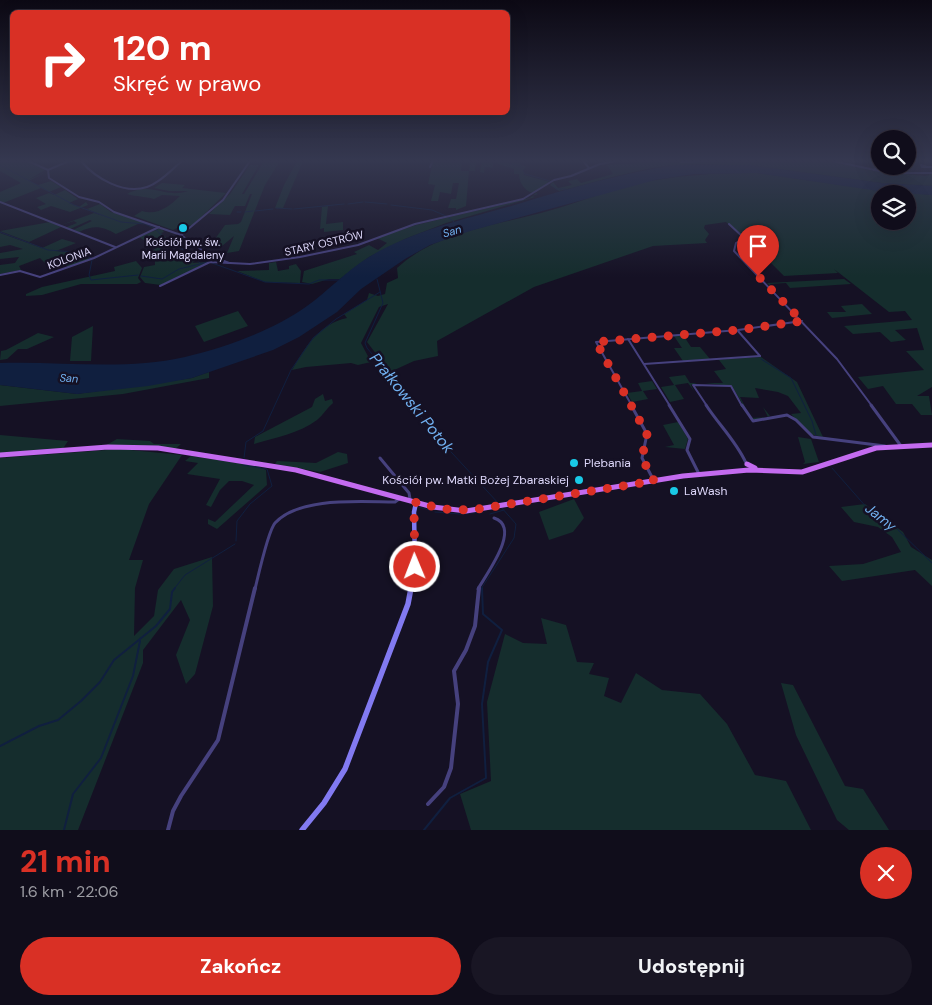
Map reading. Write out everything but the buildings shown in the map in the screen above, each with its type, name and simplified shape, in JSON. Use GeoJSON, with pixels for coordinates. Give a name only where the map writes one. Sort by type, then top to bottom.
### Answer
{"type":"FeatureCollection","features":[{"type":"Feature","properties":{"kind":"main road"},"geometry":{"type":"LineString","coordinates":[[0,455],[108,447],[158,448],[296,470],[453,510],[492,508],[699,474],[748,470],[808,471],[876,448],[932,445]]}},
{"type":"Feature","properties":{"kind":"main road"},"geometry":{"type":"LineString","coordinates":[[747,464],[751,467],[769,471]]}},
{"type":"Feature","properties":{"kind":"street"},"geometry":{"type":"LineString","coordinates":[[90,200],[99,202],[114,212],[160,227],[174,235],[181,235],[197,245],[206,254],[210,262],[160,286]]}},
{"type":"Feature","properties":{"kind":"street"},"geometry":{"type":"LineString","coordinates":[[181,235],[223,200]]}},
{"type":"Feature","properties":{"kind":"street","name":"STARY OSTRÓW"},"geometry":{"type":"LineString","coordinates":[[210,262],[233,264],[284,260],[336,250],[415,224],[518,200]]}},
{"type":"Feature","properties":{"kind":"street","name":"KOLONIA"},"geometry":{"type":"LineString","coordinates":[[0,202],[115,247]]}},
{"type":"Feature","properties":{"kind":"street"},"geometry":{"type":"LineString","coordinates":[[729,224],[744,238],[736,243],[734,251],[845,368],[901,446]]}},
{"type":"Feature","properties":{"kind":"street","name":"KOLONIA"},"geometry":{"type":"LineString","coordinates":[[0,275],[20,271],[40,277],[94,258],[160,227]]}},
{"type":"Feature","properties":{"kind":"street"},"geometry":{"type":"LineString","coordinates":[[206,254],[233,264]]}},
{"type":"Feature","properties":{"kind":"street"},"geometry":{"type":"LineString","coordinates":[[654,481],[642,458],[647,434],[596,342],[738,330],[802,321]]}},
{"type":"Feature","properties":{"kind":"street"},"geometry":{"type":"LineString","coordinates":[[644,364],[760,356],[738,330]]}},
{"type":"Feature","properties":{"kind":"street"},"geometry":{"type":"LineString","coordinates":[[628,339],[690,439],[687,450],[699,474]]}},
{"type":"Feature","properties":{"kind":"street"},"geometry":{"type":"LineString","coordinates":[[748,470],[736,442],[721,428],[693,385],[729,385],[751,420],[789,415],[808,435],[826,439],[876,443],[887,447]]}},
{"type":"Feature","properties":{"kind":"street"},"geometry":{"type":"LineString","coordinates":[[380,458],[409,493],[409,500]]}},
{"type":"Feature","properties":{"kind":"street"},"geometry":{"type":"LineString","coordinates":[[168,830],[173,811],[181,796],[218,740],[251,602],[274,524],[296,511],[317,505],[395,502],[400,498]]}},
{"type":"Feature","properties":{"kind":"street"},"geometry":{"type":"LineString","coordinates":[[302,830],[324,804],[345,769],[408,604],[414,573],[414,512],[416,502]]}},
{"type":"Feature","properties":{"kind":"street"},"geometry":{"type":"LineString","coordinates":[[428,804],[444,787],[452,768],[458,704],[454,670],[466,650],[475,626],[478,588],[505,541],[505,526],[500,520],[494,518]]}},
{"type":"Feature","properties":{"kind":"green space"},"geometry":{"type":"Polygon","coordinates":[[[0,200],[11,200],[3,203],[0,200]]]}},
{"type":"Feature","properties":{"kind":"green space"},"geometry":{"type":"Polygon","coordinates":[[[39,200],[76,200],[69,203],[79,207],[86,202],[88,205],[70,212],[51,206],[41,210],[37,207],[46,204],[39,200]]]}},
{"type":"Feature","properties":{"kind":"green space"},"geometry":{"type":"Polygon","coordinates":[[[176,200],[219,200],[192,226],[185,224],[173,230],[134,216],[142,211],[158,211],[176,200]]]}},
{"type":"Feature","properties":{"kind":"green space"},"geometry":{"type":"Polygon","coordinates":[[[224,200],[248,200],[245,206],[235,206],[230,215],[209,214],[224,200]]]}},
{"type":"Feature","properties":{"kind":"green space"},"geometry":{"type":"Polygon","coordinates":[[[250,200],[259,200],[239,251],[227,253],[234,236],[222,246],[216,246],[221,240],[215,239],[225,225],[241,222],[250,200]]]}},
{"type":"Feature","properties":{"kind":"green space"},"geometry":{"type":"Polygon","coordinates":[[[278,200],[287,200],[283,208],[275,208],[278,200]]]}},
{"type":"Feature","properties":{"kind":"green space"},"geometry":{"type":"Polygon","coordinates":[[[451,200],[467,200],[466,206],[456,210],[456,208],[448,208],[451,200]]]}},
{"type":"Feature","properties":{"kind":"green space"},"geometry":{"type":"Polygon","coordinates":[[[526,200],[446,223],[405,239],[369,257],[340,279],[329,279],[312,284],[302,282],[304,271],[357,254],[354,252],[369,245],[378,250],[387,243],[377,238],[416,225],[526,200]]]}},
{"type":"Feature","properties":{"kind":"green space"},"geometry":{"type":"Polygon","coordinates":[[[584,200],[871,200],[871,230],[916,230],[916,200],[932,200],[932,387],[917,396],[929,396],[932,415],[921,415],[912,404],[896,404],[883,386],[868,389],[858,377],[924,370],[906,351],[924,350],[917,328],[895,330],[906,340],[891,342],[880,332],[853,334],[844,326],[912,320],[905,311],[889,312],[834,269],[838,273],[784,276],[768,260],[746,261],[739,253],[737,245],[744,242],[742,246],[746,250],[753,249],[746,240],[766,239],[769,237],[743,238],[726,222],[705,225],[704,228],[709,234],[705,240],[707,243],[653,246],[534,287],[437,341],[438,356],[414,361],[390,372],[367,342],[388,304],[379,307],[361,343],[371,362],[358,365],[351,363],[292,370],[308,345],[328,325],[347,318],[344,314],[367,300],[369,293],[378,296],[385,294],[387,283],[398,278],[397,268],[412,256],[446,239],[484,227],[553,210],[584,200]]]}},
{"type":"Feature","properties":{"kind":"green space"},"geometry":{"type":"Polygon","coordinates":[[[100,204],[111,212],[145,223],[138,224],[116,234],[98,227],[79,232],[73,230],[92,221],[90,220],[70,229],[67,227],[77,223],[74,221],[61,225],[94,213],[104,216],[87,209],[100,204]]]}},
{"type":"Feature","properties":{"kind":"green space"},"geometry":{"type":"Polygon","coordinates":[[[328,206],[326,224],[343,222],[343,230],[324,232],[324,228],[320,229],[322,207],[328,206]]]}},
{"type":"Feature","properties":{"kind":"green space"},"geometry":{"type":"Polygon","coordinates":[[[50,222],[61,227],[29,242],[0,231],[50,222]]]}},
{"type":"Feature","properties":{"kind":"green space"},"geometry":{"type":"Polygon","coordinates":[[[161,228],[164,232],[161,233],[170,241],[177,237],[184,240],[175,246],[169,242],[160,247],[171,257],[169,260],[188,257],[195,261],[192,263],[208,262],[161,285],[145,283],[140,277],[144,267],[155,265],[155,259],[148,255],[156,248],[139,237],[161,228]]]}},
{"type":"Feature","properties":{"kind":"green space"},"geometry":{"type":"Polygon","coordinates":[[[0,233],[42,248],[62,239],[76,243],[56,251],[76,253],[90,259],[68,267],[59,260],[47,265],[40,258],[19,266],[21,270],[0,274],[0,265],[15,263],[19,257],[0,259],[0,253],[23,249],[10,245],[0,247],[0,233]]]}},
{"type":"Feature","properties":{"kind":"green space"},"geometry":{"type":"Polygon","coordinates":[[[136,261],[142,268],[138,278],[141,282],[137,284],[81,284],[42,295],[26,296],[26,294],[42,287],[115,271],[114,267],[136,261]]]}},
{"type":"Feature","properties":{"kind":"green space"},"geometry":{"type":"Polygon","coordinates":[[[276,262],[278,271],[289,269],[289,266],[296,264],[301,271],[300,283],[265,282],[237,271],[269,270],[269,263],[276,262]]]}},
{"type":"Feature","properties":{"kind":"green space"},"geometry":{"type":"Polygon","coordinates":[[[844,279],[851,284],[790,288],[786,283],[770,284],[773,289],[767,283],[844,279]]]}},
{"type":"Feature","properties":{"kind":"green space"},"geometry":{"type":"Polygon","coordinates":[[[862,304],[872,314],[832,318],[827,312],[846,312],[841,306],[862,304]]]}},
{"type":"Feature","properties":{"kind":"green space"},"geometry":{"type":"Polygon","coordinates":[[[238,311],[248,326],[204,342],[195,326],[238,311]]]}},
{"type":"Feature","properties":{"kind":"green space"},"geometry":{"type":"Polygon","coordinates":[[[93,326],[91,361],[70,361],[72,337],[93,326]]]}},
{"type":"Feature","properties":{"kind":"green space"},"geometry":{"type":"Polygon","coordinates":[[[38,333],[54,337],[27,349],[18,349],[7,359],[0,360],[1,351],[38,333]]]}},
{"type":"Feature","properties":{"kind":"green space"},"geometry":{"type":"Polygon","coordinates":[[[683,335],[691,347],[700,347],[710,359],[683,361],[674,348],[682,348],[674,336],[683,335]]]}},
{"type":"Feature","properties":{"kind":"green space"},"geometry":{"type":"Polygon","coordinates":[[[761,357],[797,382],[823,437],[809,434],[791,414],[801,413],[788,396],[778,392],[755,388],[759,398],[740,397],[751,417],[732,386],[705,383],[723,383],[714,371],[726,369],[719,360],[712,360],[761,357]]]}},
{"type":"Feature","properties":{"kind":"green space"},"geometry":{"type":"Polygon","coordinates":[[[209,372],[209,378],[123,394],[0,406],[0,385],[77,394],[192,378],[209,372]]]}},
{"type":"Feature","properties":{"kind":"green space"},"geometry":{"type":"Polygon","coordinates":[[[685,375],[690,383],[697,383],[691,385],[694,391],[688,383],[675,385],[684,399],[670,402],[661,387],[674,385],[669,377],[685,375]]]}},
{"type":"Feature","properties":{"kind":"green space"},"geometry":{"type":"Polygon","coordinates":[[[652,381],[657,389],[643,391],[648,399],[632,402],[627,393],[642,391],[638,383],[652,381]]]}},
{"type":"Feature","properties":{"kind":"green space"},"geometry":{"type":"Polygon","coordinates":[[[323,394],[325,401],[332,399],[333,403],[317,420],[295,432],[254,444],[255,437],[312,407],[315,399],[323,394]]]}},
{"type":"Feature","properties":{"kind":"green space"},"geometry":{"type":"Polygon","coordinates":[[[678,422],[688,439],[685,449],[665,447],[674,445],[663,425],[678,422]]]}},
{"type":"Feature","properties":{"kind":"green space"},"geometry":{"type":"Polygon","coordinates":[[[0,435],[68,441],[62,450],[0,454],[0,435]]]}},
{"type":"Feature","properties":{"kind":"green space"},"geometry":{"type":"Polygon","coordinates":[[[798,437],[811,439],[819,462],[803,464],[805,462],[798,437]]]}},
{"type":"Feature","properties":{"kind":"green space"},"geometry":{"type":"Polygon","coordinates":[[[117,439],[150,441],[154,444],[181,444],[175,449],[103,447],[117,439]]]}},
{"type":"Feature","properties":{"kind":"green space"},"geometry":{"type":"Polygon","coordinates":[[[120,449],[182,455],[149,504],[129,560],[143,560],[135,588],[134,636],[154,616],[158,590],[174,569],[212,557],[213,606],[195,674],[186,684],[176,655],[190,620],[181,600],[143,650],[143,663],[78,830],[0,830],[0,458],[120,449]]]}},
{"type":"Feature","properties":{"kind":"green space"},"geometry":{"type":"Polygon","coordinates":[[[338,452],[347,454],[348,463],[320,472],[275,464],[277,461],[316,463],[338,452]]]}},
{"type":"Feature","properties":{"kind":"green space"},"geometry":{"type":"Polygon","coordinates":[[[191,456],[257,466],[266,470],[267,485],[217,529],[208,524],[208,519],[215,522],[254,485],[242,481],[229,481],[220,490],[211,507],[206,505],[220,479],[187,474],[198,463],[185,461],[191,456]]]}},
{"type":"Feature","properties":{"kind":"green space"},"geometry":{"type":"Polygon","coordinates":[[[574,499],[584,518],[573,532],[549,540],[539,512],[574,499]]]}},
{"type":"Feature","properties":{"kind":"green space"},"geometry":{"type":"Polygon","coordinates":[[[865,504],[903,532],[911,547],[932,560],[932,586],[915,570],[842,581],[829,566],[863,564],[901,552],[892,537],[878,527],[854,522],[841,507],[865,504]]]}},
{"type":"Feature","properties":{"kind":"green space"},"geometry":{"type":"Polygon","coordinates":[[[541,618],[566,625],[577,662],[594,663],[589,674],[609,678],[604,696],[621,703],[636,673],[662,690],[700,694],[727,724],[755,775],[786,781],[811,830],[471,830],[460,794],[491,781],[487,702],[505,634],[523,643],[547,644],[541,618]]]}},
{"type":"Feature","properties":{"kind":"green space"},"geometry":{"type":"Polygon","coordinates":[[[781,683],[793,685],[845,786],[863,789],[889,830],[849,830],[837,820],[796,735],[781,683]]]}},
{"type":"Feature","properties":{"kind":"water","name":"San"},"geometry":{"type":"Polygon","coordinates":[[[533,200],[583,200],[470,231],[430,245],[405,259],[361,289],[337,312],[299,337],[273,350],[192,378],[148,386],[77,394],[0,385],[0,363],[139,364],[185,357],[248,337],[279,323],[307,306],[369,257],[387,247],[423,232],[533,200]]]}},
{"type":"Feature","properties":{"kind":"waterway"},"geometry":{"type":"LineString","coordinates":[[64,200],[121,222],[145,224],[154,228],[170,243],[186,251],[200,263]]}},
{"type":"Feature","properties":{"kind":"waterway"},"geometry":{"type":"LineString","coordinates":[[348,204],[363,202]]}},
{"type":"Feature","properties":{"kind":"waterway"},"geometry":{"type":"LineString","coordinates":[[365,202],[387,204]]}},
{"type":"Feature","properties":{"kind":"waterway"},"geometry":{"type":"LineString","coordinates":[[294,209],[344,204]]}},
{"type":"Feature","properties":{"kind":"waterway"},"geometry":{"type":"LineString","coordinates":[[391,205],[432,210],[446,216]]}},
{"type":"Feature","properties":{"kind":"waterway"},"geometry":{"type":"LineString","coordinates":[[276,208],[292,209]]}},
{"type":"Feature","properties":{"kind":"waterway"},"geometry":{"type":"LineString","coordinates":[[255,211],[273,209]]}},
{"type":"Feature","properties":{"kind":"waterway"},"geometry":{"type":"LineString","coordinates":[[245,212],[253,211]]}},
{"type":"Feature","properties":{"kind":"waterway","name":"San"},"geometry":{"type":"LineString","coordinates":[[449,218],[454,222]]}},
{"type":"Feature","properties":{"kind":"waterway"},"geometry":{"type":"LineString","coordinates":[[0,232],[48,250],[75,252]]}},
{"type":"Feature","properties":{"kind":"waterway"},"geometry":{"type":"LineString","coordinates":[[77,252],[91,258]]}},
{"type":"Feature","properties":{"kind":"waterway"},"geometry":{"type":"LineString","coordinates":[[92,260],[89,275],[91,280],[138,275]]}},
{"type":"Feature","properties":{"kind":"waterway"},"geometry":{"type":"LineString","coordinates":[[141,276],[162,279],[179,269],[208,262]]}},
{"type":"Feature","properties":{"kind":"waterway"},"geometry":{"type":"LineString","coordinates":[[212,263],[265,282],[309,284],[319,280],[340,280]]}},
{"type":"Feature","properties":{"kind":"waterway","name":"Prałkowski Potok"},"geometry":{"type":"LineString","coordinates":[[377,279],[383,303],[365,343],[367,348],[395,381],[429,428],[499,504]]}},
{"type":"Feature","properties":{"kind":"waterway"},"geometry":{"type":"LineString","coordinates":[[244,458],[246,442],[263,431],[291,370],[313,338],[336,319],[380,292]]}},
{"type":"Feature","properties":{"kind":"waterway","name":"Jamy"},"geometry":{"type":"LineString","coordinates":[[761,359],[791,378],[812,421],[816,435]]}},
{"type":"Feature","properties":{"kind":"waterway"},"geometry":{"type":"LineString","coordinates":[[236,541],[237,521],[250,504],[272,486],[267,469],[243,465]]}},
{"type":"Feature","properties":{"kind":"waterway","name":"Jamy"},"geometry":{"type":"LineString","coordinates":[[832,468],[868,509],[894,526],[932,563]]}},
{"type":"Feature","properties":{"kind":"waterway"},"geometry":{"type":"LineString","coordinates":[[419,507],[429,510]]}},
{"type":"Feature","properties":{"kind":"waterway","name":"Prałkowski Potok"},"geometry":{"type":"LineString","coordinates":[[501,507],[504,510]]}},
{"type":"Feature","properties":{"kind":"waterway","name":"Prałkowski Potok"},"geometry":{"type":"LineString","coordinates":[[481,589],[514,538],[516,524],[504,510]]}},
{"type":"Feature","properties":{"kind":"waterway"},"geometry":{"type":"LineString","coordinates":[[490,514],[504,510]]}},
{"type":"Feature","properties":{"kind":"waterway"},"geometry":{"type":"LineString","coordinates":[[435,512],[460,514],[483,512]]}},
{"type":"Feature","properties":{"kind":"waterway"},"geometry":{"type":"LineString","coordinates":[[174,589],[185,575],[235,544]]}},
{"type":"Feature","properties":{"kind":"waterway"},"geometry":{"type":"LineString","coordinates":[[0,746],[39,726],[58,720],[81,701],[100,682],[114,660],[156,626],[170,609],[172,592],[175,588]]}},
{"type":"Feature","properties":{"kind":"waterway","name":"Prałkowski Potok"},"geometry":{"type":"LineString","coordinates":[[424,830],[450,798],[486,778],[482,704],[488,662],[502,630],[483,614],[482,588]]}},
{"type":"Feature","properties":{"kind":"waterway"},"geometry":{"type":"LineString","coordinates":[[64,830],[73,794],[101,758],[133,676],[140,641]]}},
{"type":"Feature","properties":{"kind":"place","name":"Kościół pw. św. Marii Magdaleny"},"geometry":{"type":"Point","coordinates":[183,228]}},
{"type":"Feature","properties":{"kind":"place","name":"Plebania"},"geometry":{"type":"Point","coordinates":[574,463]}},
{"type":"Feature","properties":{"kind":"place","name":"Kościół pw. Matki Bożej Zbaraskiej"},"geometry":{"type":"Point","coordinates":[579,480]}},
{"type":"Feature","properties":{"kind":"place","name":"LaWash"},"geometry":{"type":"Point","coordinates":[674,491]}},
{"type":"Feature","properties":{"kind":"route"},"geometry":{"type":"LineString","coordinates":[[415,567],[414,507],[416,502],[442,509],[472,510],[654,481],[642,458],[648,437],[647,434],[596,342],[738,330],[802,321],[758,276]]}}]}
